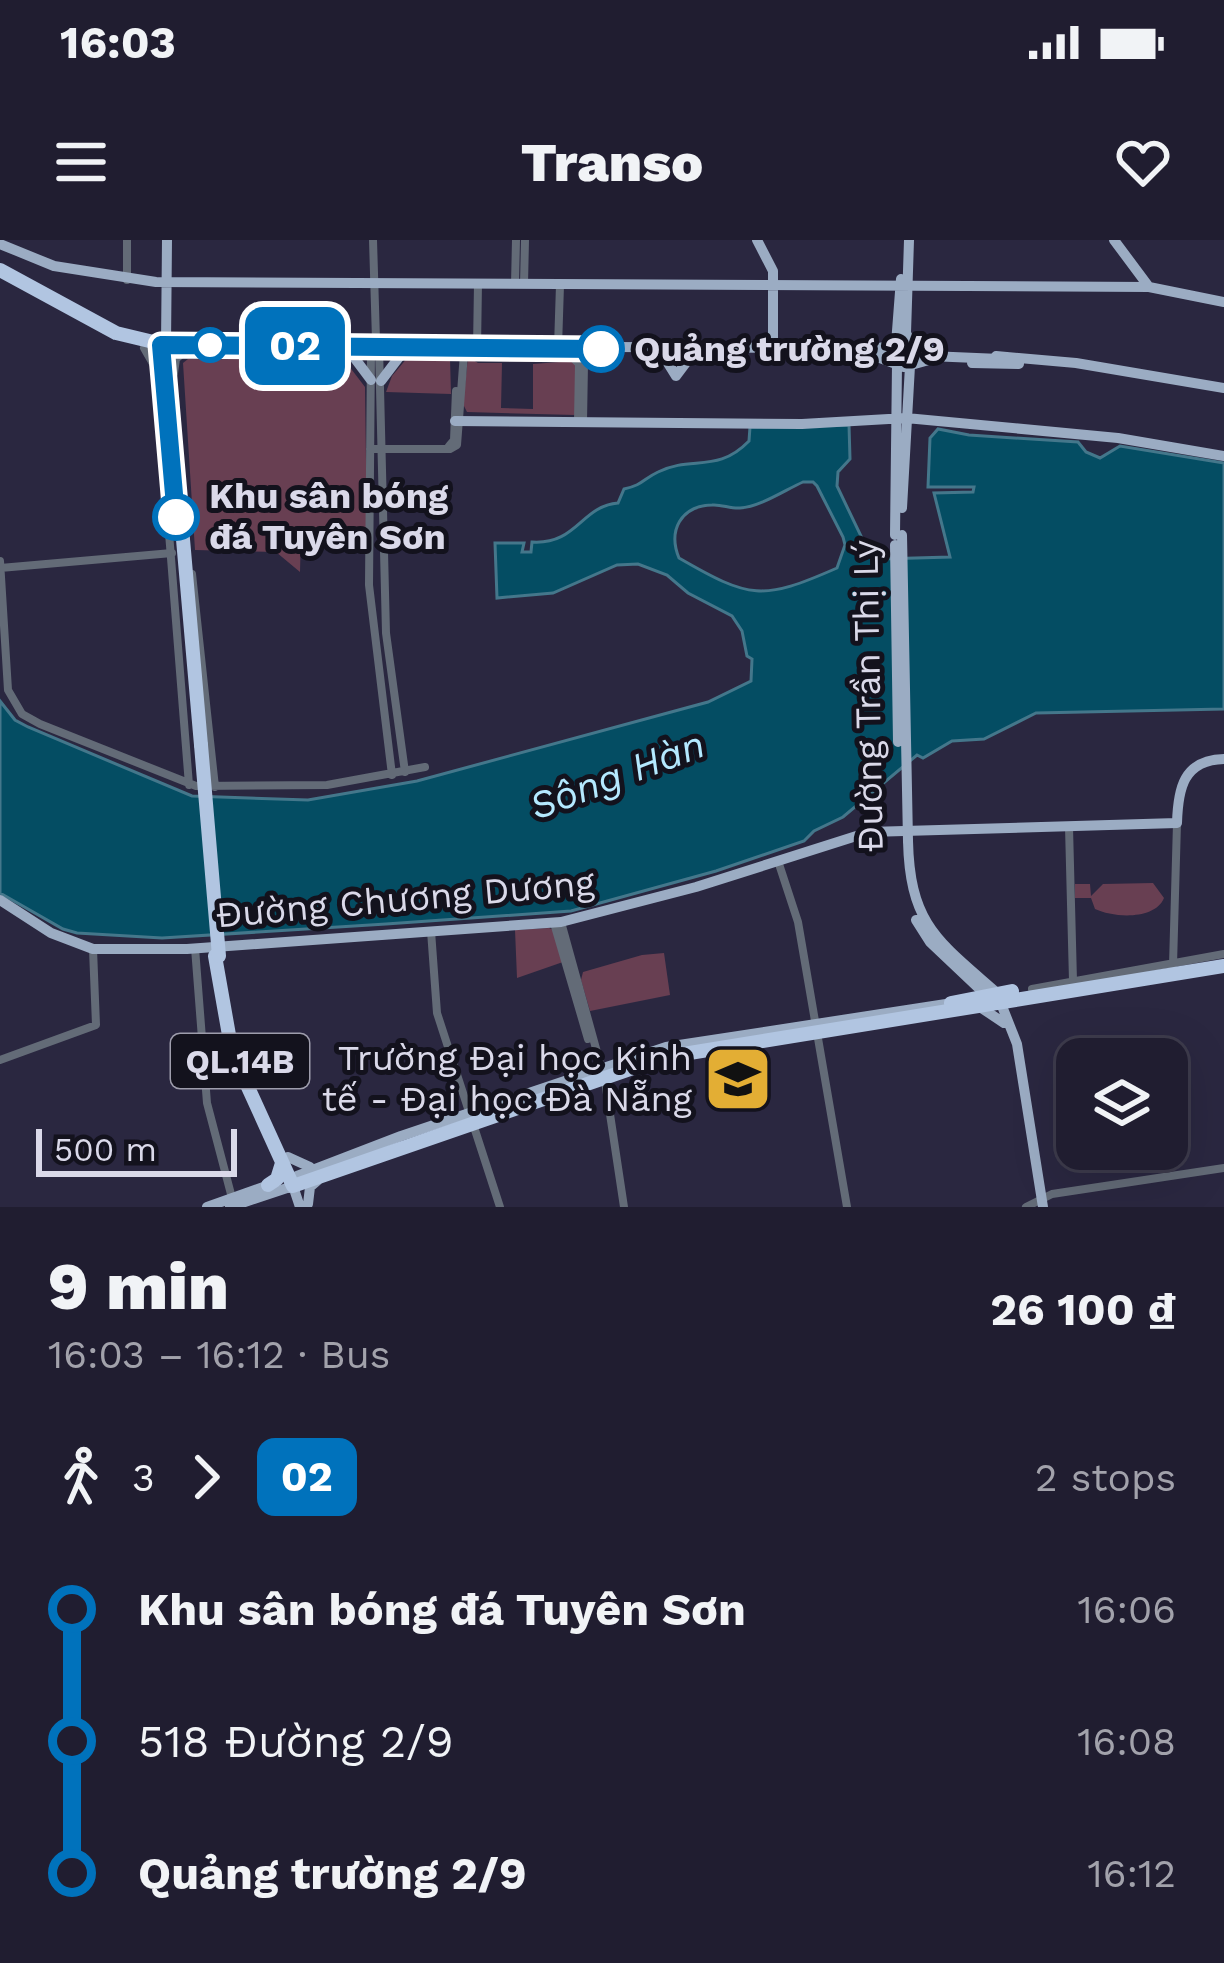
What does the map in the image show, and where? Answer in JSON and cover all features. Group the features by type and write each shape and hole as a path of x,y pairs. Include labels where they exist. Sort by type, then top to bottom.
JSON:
{"highway":[{"path":"0,273 84,319 157,347"},
{"name":"QL.14B","path":"157,347 165,375 217,956 232,1052 295,1181"},
{"path":"165,403 178,426"},
{"path":"600,1076 679,1047 815,1030 1224,962"},
{"path":"1005,997 1073,981 1173,970"},
{"path":"295,1181 364,1151 600,1076 729,1042"},
{"path":"295,1181 472,1118"},
{"path":"271,1189 284,1158"}],"main road":[{"path":"164,240 164,326 157,347 468,351"},
{"path":"757,240 772,264 773,350"},
{"path":"901,357 905,240"},
{"path":"1118,242 1149,287"},
{"path":"0,244 58,267 163,282 1149,287 1224,302"},
{"path":"903,316 913,345 1015,361"},
{"path":"164,326 185,348 376,347 691,356 811,353 1015,361"},
{"path":"901,357 913,345"},
{"path":"901,357 913,345"},
{"path":"562,353 773,350 1076,363 1224,390"},
{"path":"350,352 376,381 403,352"},
{"path":"672,354 676,376 691,356"},
{"name":"Đường Trần Thị Lý","path":"901,357 898,535 904,890 922,934 970,980 1005,997"},
{"path":"458,418 802,421 857,416 1118,438 1224,456"},
{"path":"1177,823 1184,777 1198,764 1224,759"},
{"name":"Đường Chương Dương","path":"0,900 51,933 93,949 195,948 558,922 620,909 856,833 1177,823"},
{"name":"Đường Trần Thị Lý","path":"904,841 918,910 937,938 1005,997"},
{"path":"954,1005 970,993 970,980"},
{"path":"1005,997 1006,1021 1017,1044 1045,1198"},
{"path":"1005,997 1006,1021"},
{"path":"472,1118 569,1093 600,1076"},
{"path":"304,1206 310,1187 328,1169 364,1151"},
{"path":"284,1158 302,1167 328,1169"},
{"path":"207,1207 295,1181 304,1206"},
{"path":"271,1189 304,1206"}],"street":[{"path":"127,240 127,280"},
{"path":"374,240 386,633 405,772"},
{"path":"519,284 521,240"},
{"path":"370,447 449,446 454,442 458,363 468,351 478,283"},
{"path":"560,285 562,353 579,364 581,396"},
{"path":"185,348 165,375 178,426 189,784"},
{"path":"580,421 584,364 592,355"},
{"path":"376,381 370,447 369,585 392,775"},
{"path":"181,552 0,565 6,676 16,708 40,724 189,784 327,785 425,767"},
{"path":"181,552 215,787"},
{"path":"386,740 400,740"},
{"path":"1173,970 1177,823"},
{"path":"1069,826 1073,981"},
{"path":"778,861 799,922 847,1207"},
{"path":"558,922 600,1076 624,1207"},
{"path":"431,931 437,1012 500,1207"},
{"path":"195,948 207,1107 231,1202"},
{"path":"0,1060 96,1025 93,949"},
{"path":"1026,1207 1045,1198 1224,1168"}],"shaded area":[{"path":"342,357 365,387 367,533 301,532 300,572 276,552 195,550 183,363 188,359"},
{"path":"408,357 450,358 451,394 386,392"},
{"path":"468,357 478,363 502,363 501,408 533,409 533,364 572,361 577,366 575,415 467,412 463,404"},
{"path":"1153,883 1164,898 1143,914 1113,914 1095,909 1091,898 1075,898 1075,884 1090,884 1091,896 1103,884"},
{"path":"515,930 554,930 563,962 517,978"},
{"path":"664,953 670,995 590,1011 583,972"}],"water":[{"name":"Sông Hàn","path":"849,425 850,459 838,472 837,486 871,557 880,559 950,557 934,493 973,492 974,487 928,487 930,438 938,429 1078,442 1100,458 1120,446 1224,463 1224,709 1036,713 984,739 952,741 923,758 917,755 843,817 804,841 571,911 162,938 77,933 0,893 0,701 15,720 28,727 192,796 308,800 417,781 708,702 751,681 752,659 732,616 688,593 667,575 638,564 617,565 553,593 497,598 495,543 524,543 522,552 531,552 532,542 559,538 595,511 618,503 624,489 658,472 715,461 737,451 749,441 750,427","holes":["813,482 843,537 837,568 791,586 756,591 723,582 679,558 676,530 692,510 712,505 748,507"]}],"bus line":[{"name":"02","path":"176,517 161,345 601,349"}],"place":[{"name":"Quảng trường 2/9","path":"601,349"},
{"name":"Khu sân bóng đá Tuyên Sơn","path":"176,517"},
{"name":"Trường Đại học Kinh tế - Đại học Đà Nẵng","path":"738,1079"}]}
